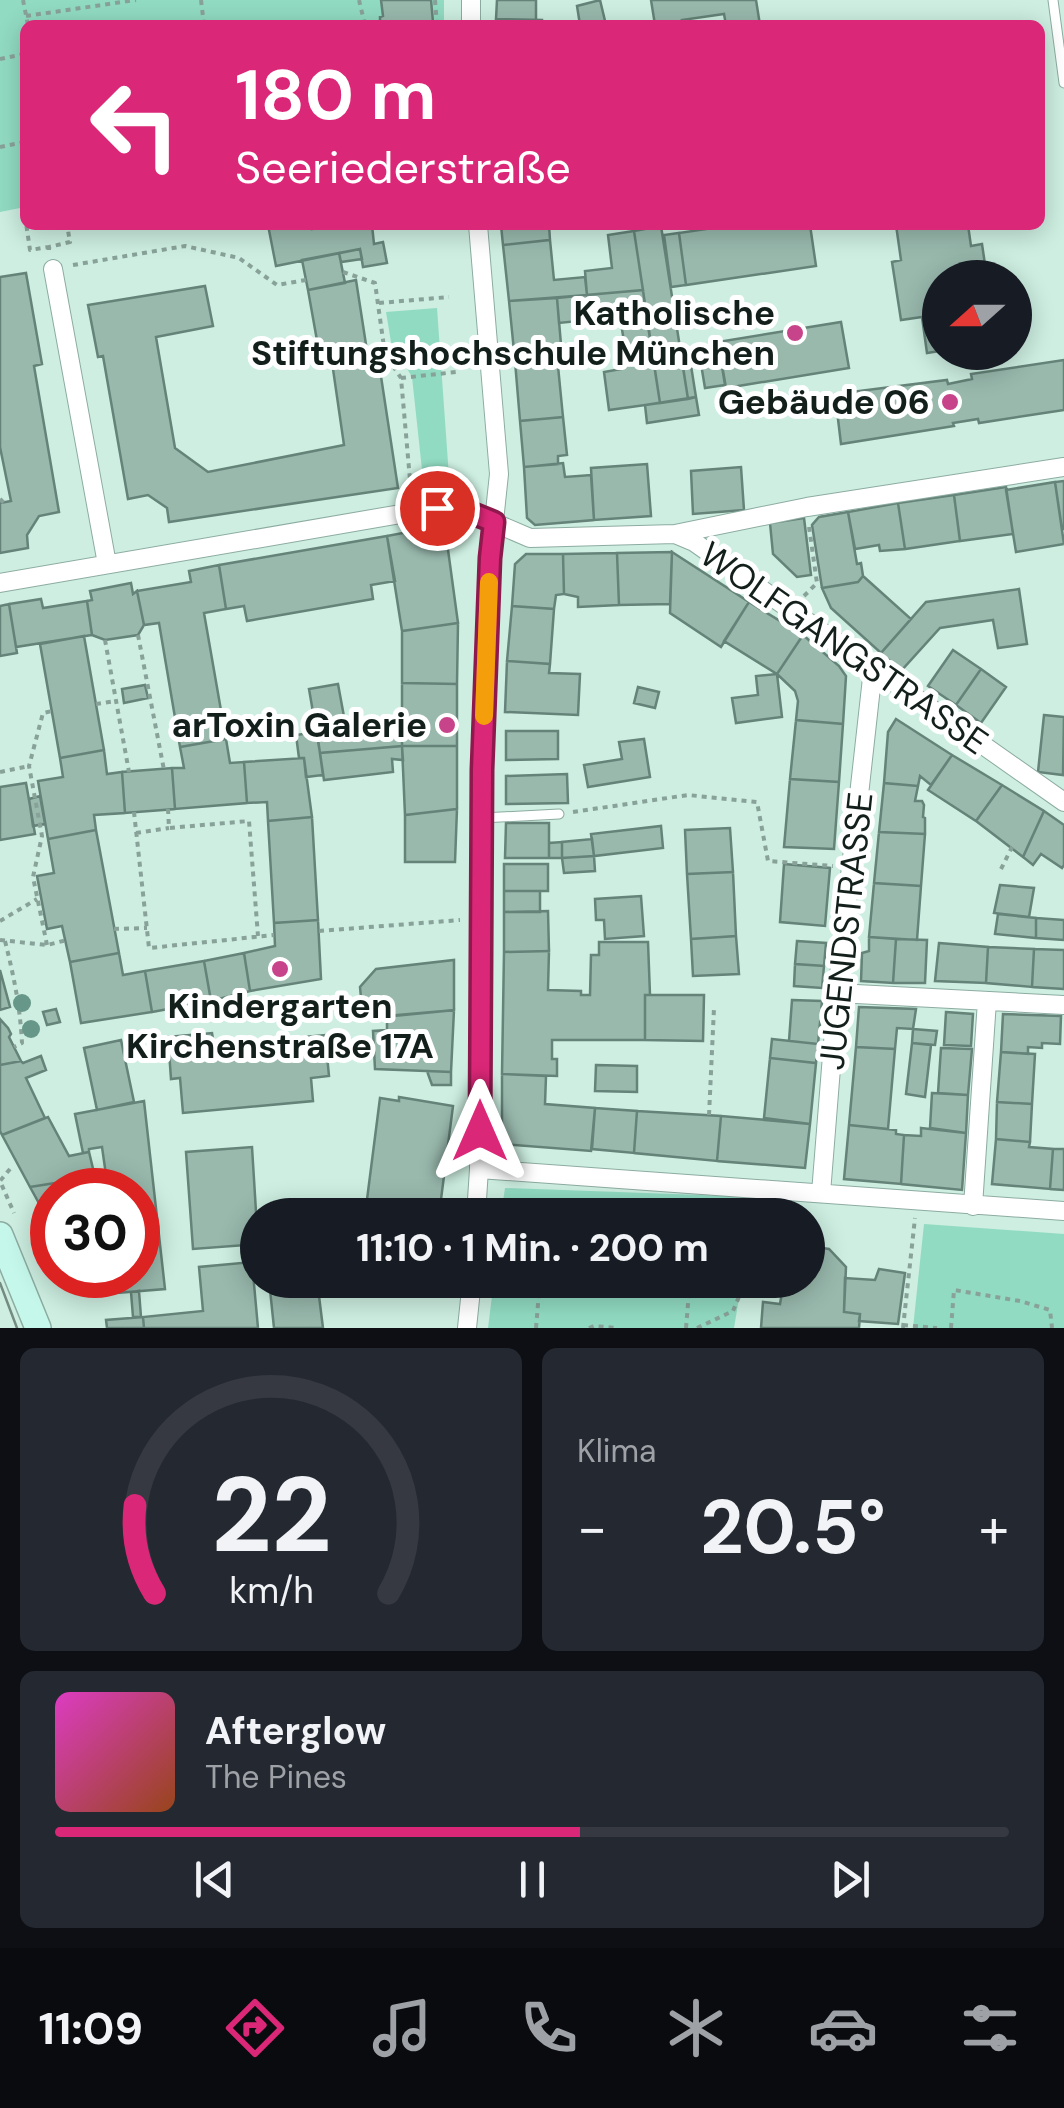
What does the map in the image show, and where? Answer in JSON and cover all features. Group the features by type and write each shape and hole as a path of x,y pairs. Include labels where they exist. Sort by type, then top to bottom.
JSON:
{"main road":[{"path":"0,1235 38,1328"}],"street":[{"path":"477,1198 482,818 490,558 499,474 478,230"},
{"path":"53,269 107,564"},
{"path":"675,534 806,507 1064,467"},
{"name":"WOLFGANGSTRASSE","path":"0,584 452,505 530,538 675,534 694,542 1064,802"},
{"name":"JUGENDSTRASSE","path":"821,1193 837,994 872,669"},
{"path":"837,994 1064,1005"},
{"path":"974,1206 987,1001"},
{"path":"480,1169 1064,1212"},
{"path":"467,1328 470,1298"}],"lane":[{"path":"1053,0 1064,83"},
{"path":"482,818 559,814"}],"path":[{"path":"24,0 27,20"},
{"path":"26,16 136,0"},
{"path":"26,230 30,250 70,242 68,230"},
{"path":"53,269 185,246 239,258 277,286 306,280"},
{"path":"344,272 375,283 386,354 400,378 411,491"},
{"path":"378,304 448,297"},
{"path":"400,378 456,372"},
{"path":"790,611 817,583 806,507"},
{"path":"138,635 164,770"},
{"path":"105,640 130,772"},
{"path":"96,704 116,700"},
{"path":"47,945 33,877 42,836 29,766 42,713 52,710"},
{"path":"0,772 29,766"},
{"path":"559,814 688,795 757,802 768,861 837,866"},
{"path":"168,810 169,828"},
{"path":"134,812 148,948 274,935"},
{"path":"136,832 249,821 258,936"},
{"path":"1000,869 1012,848"},
{"path":"0,921 38,899"},
{"path":"318,931 482,918"},
{"path":"114,929 146,928"},
{"path":"14,1047 22,1043 18,992 3,941 47,945 66,940"},
{"path":"710,1115 714,1008"},
{"path":"916,1202 903,1326 937,1328"},
{"path":"951,1328 954,1290 1050,1310 1052,1328"},
{"path":"536,1328 538,1298"},
{"path":"686,1328 688,1298"},
{"path":"696,1328 733,1310 738,1298"},
{"path":"589,1328 618,1328"}],"green space":[{"path":"0,0 444,0 444,20 20,20 20,208 0,212"},
{"path":"437,308 449,477 423,479 412,377 391,342 386,312"},
{"path":"505,1188 756,1197 756,1198 504,1198"},
{"path":"924,1224 1064,1234 1064,1328 913,1328"},
{"path":"492,1298 739,1298 734,1328 488,1328"}],"building":[{"path":"381,0 431,0 433,20 380,20"},
{"path":"497,0 536,0 536,20 496,19"},
{"path":"600,0 605,20 579,20 577,6"},
{"path":"651,0 756,0 759,20 725,20 724,14 654,20"},
{"path":"269,230 373,230 374,244 383,242 387,263 363,267 360,249 276,266"},
{"path":"502,230 549,230 550,240 503,245"},
{"path":"662,230 688,399 660,403 634,231"},
{"path":"811,230 816,266 686,285 679,233"},
{"path":"897,230 969,230 971,246 982,244 984,260 922,260 922,317 901,320 892,262 901,260"},
{"path":"634,231 643,290 587,295 585,271 612,268 608,235"},
{"path":"679,233 686,285 671,287 664,235"},
{"path":"550,240 554,280 585,277 587,295 509,301 503,245"},
{"path":"360,249 362,259 341,262 339,253"},
{"path":"339,253 345,283 308,290 302,260"},
{"path":"26,273 42,364 34,366 59,512 39,516 27,535 28,548 0,553 0,503 11,501 0,447 0,277"},
{"path":"356,280 367,351 377,350 398,488 169,522 167,508 148,495 128,499 103,356 98,357 88,305 205,286 213,326 156,337 175,448 208,472 344,445 332,362 321,363 308,290"},
{"path":"643,290 646,313 589,320 587,295"},
{"path":"587,295 589,320 559,323 557,298"},
{"path":"557,298 562,356 515,361 509,301"},
{"path":"646,313 660,403 609,410 604,372 621,369 619,354 626,354 620,317"},
{"path":"841,322 849,368 726,388 718,342"},
{"path":"719,348 725,385 705,388 699,352"},
{"path":"689,353 696,397 688,399 681,355"},
{"path":"557,356 563,417 520,421 515,361"},
{"name":"Gebäude 06","path":"1064,360 1064,410 979,423 978,419 841,444 835,394 947,380 948,384 972,379 971,374 1032,370 1032,365"},
{"path":"696,397 699,415 647,423 645,405"},
{"path":"563,417 567,455 558,456 558,464 524,467 520,421"},
{"path":"563,463 565,477 591,475 594,520 535,525 527,518 524,467"},
{"path":"647,464 651,516 594,520 591,468"},
{"path":"741,467 744,510 693,514 691,471"},
{"path":"1064,481 1064,529 1062,529 1055,482"},
{"path":"1055,482 1064,544 1016,552 1006,490"},
{"path":"1006,487 1013,534 960,541 954,495"},
{"path":"954,495 960,541 905,549 898,503"},
{"path":"898,503 905,549 880,551 879,545 855,549 848,512"},
{"path":"848,512 857,564 861,563 863,576 858,582 822,588 812,525 819,517"},
{"path":"804,518 811,575 797,577 773,554 770,523"},
{"path":"434,527 446,535 458,623 402,631 387,536"},
{"path":"387,536 395,581 371,585 373,599 247,621 244,606 226,609 219,565"},
{"path":"672,552 670,604 619,605 617,553"},
{"path":"672,552 749,602 721,647 670,613"},
{"path":"617,553 619,605 578,607 578,597 564,594 563,554"},
{"path":"526,554 563,554 564,594 556,595 554,609 512,606 515,564"},
{"path":"219,565 226,609 204,613 226,739 180,747 159,623 144,625 137,591 191,582 189,571"},
{"path":"863,576 911,619 881,653 831,608 822,588 858,582"},
{"path":"131,583 133,594 137,591 144,625 138,635 105,640 92,635 87,601 92,600 90,591"},
{"path":"1019,589 1027,644 998,648 993,620 940,628 901,671 881,653 926,602"},
{"path":"41,599 43,608 87,601 92,635 16,647 9,604"},
{"path":"749,602 803,635 777,674 724,641"},
{"path":"9,604 17,653 0,656 0,606"},
{"path":"512,606 554,609 550,664 507,661"},
{"path":"458,623 457,684 402,683 402,631"},
{"path":"803,635 846,676 843,724 796,720 795,691 777,674"},
{"path":"84,636 104,750 60,758 40,644"},
{"path":"953,650 981,669 956,705 928,686"},
{"path":"507,661 550,664 549,673 580,674 578,715 505,712"},
{"path":"981,669 1006,687 981,723 956,705"},
{"path":"777,674 782,717 736,723 732,698 758,695 756,676"},
{"path":"402,683 457,684 457,746 402,746"},
{"path":"338,684 345,722 380,718 381,732 402,732 402,746 320,753 309,689"},
{"path":"145,685 148,698 124,703 122,689"},
{"path":"638,687 659,692 655,708 634,703"},
{"path":"1044,715 1064,717 1063,775 1038,772"},
{"path":"896,719 952,755 931,785 920,776 918,786 884,783 888,732"},
{"path":"796,720 843,724 839,782 790,779"},
{"path":"506,731 558,731 558,759 506,760"},
{"path":"317,732 323,775 306,777 296,735"},
{"path":"226,739 230,763 244,762 247,803 175,809 172,768 184,768 180,747"},
{"path":"644,739 650,777 588,787 584,765 622,759 619,742"},
{"path":"402,746 403,760 392,759 393,772 324,780 320,753"},
{"path":"402,746 457,746 457,809 405,815"},
{"path":"104,750 107,774 122,772 125,813 94,815 96,830 48,839 38,781 63,777 60,758"},
{"path":"952,755 1002,785 976,821 928,790"},
{"path":"304,758 312,817 268,821 267,802 247,803 244,762"},
{"path":"172,768 175,809 125,813 122,772"},
{"path":"567,774 568,803 506,804 506,776"},
{"path":"790,779 839,782 834,849 784,847"},
{"path":"26,783 35,834 0,840 0,787"},
{"path":"884,783 918,786 915,801 924,805 925,834 879,832"},
{"path":"1002,785 1044,811 1023,857 976,821"},
{"path":"40,796 45,824 33,826 29,799"},
{"path":"457,809 455,862 405,862 405,815"},
{"path":"1044,811 1064,825 1062,868 1041,854 1033,865 1023,857"},
{"path":"312,817 318,920 274,923 268,821"},
{"path":"506,823 549,823 549,858 505,858"},
{"path":"661,826 663,848 594,856 591,834"},
{"path":"730,828 733,872 687,874 685,830"},
{"path":"96,830 119,953 70,962 62,926 47,929 37,876 54,873 48,839"},
{"path":"879,832 925,834 921,886 874,883"},
{"path":"592,839 594,856 562,858 562,842"},
{"path":"562,842 562,858 549,858 549,843"},
{"path":"594,856 595,871 564,873 562,858"},
{"path":"504,864 548,864 548,891 504,891"},
{"path":"784,864 830,868 825,926 780,922"},
{"path":"733,872 736,936 691,939 687,874"},
{"path":"874,883 921,886 917,940 869,937"},
{"path":"1000,885 1034,888 1029,917 994,913"},
{"path":"504,891 540,891 540,912 504,912"},
{"path":"641,896 644,936 605,939 604,920 596,920 595,899"},
{"path":"548,911 549,951 504,952 504,912"},
{"path":"998,914 1036,918 1036,938 995,934"},
{"path":"1036,918 1064,920 1064,940 1036,938"},
{"path":"318,920 321,979 250,991 244,953 275,946 274,923"},
{"path":"736,936 739,974 693,976 691,939"},
{"path":"869,937 896,939 893,983 861,981 862,953 869,951"},
{"path":"896,939 927,940 925,983 893,983"},
{"path":"797,941 826,943 824,966 795,964"},
{"path":"599,942 648,942 650,995 645,995 645,1040 552,1040 557,1076 502,1074 504,952 549,951 548,990 590,995 591,955 599,955"},
{"path":"939,943 988,947 986,983 935,981"},
{"path":"988,947 1034,949 1032,987 986,983"},
{"path":"1034,949 1064,950 1064,989 1032,987"},
{"path":"119,953 123,975 145,971 152,1012 81,1023 70,962"},
{"path":"244,953 250,991 211,1001 204,961"},
{"path":"454,960 454,1010 363,1019 360,987 376,969"},
{"path":"204,961 211,1001 152,1012 145,971"},
{"path":"795,964 824,966 822,988 794,986"},
{"path":"0,970 10,1007 0,1010"},
{"path":"645,995 704,995 703,1041 645,1040"},
{"path":"792,1000 822,1001 818,1044 789,1041"},
{"path":"859,1007 916,1009 913,1029 897,1028 895,1049 856,1047"},
{"path":"56,1009 60,1022 47,1025 43,1012"},
{"path":"454,1010 451,1072 375,1069 373,1031 387,1030 387,1016"},
{"path":"946,1012 973,1014 971,1046 944,1045"},
{"path":"1003,1014 1061,1016 1060,1044 1028,1047 1028,1054 1001,1052"},
{"path":"0,1019 11,1034 21,1061 0,1065"},
{"path":"913,1029 937,1031 935,1045 912,1043"},
{"path":"212,1033 214,1045 325,1035 329,1076 311,1078 313,1101 183,1113 180,1078 171,1079 168,1037"},
{"path":"772,1039 818,1044 816,1063 770,1058"},
{"path":"121,1040 134,1102 97,1110 84,1048"},
{"path":"912,1043 931,1045 925,1097 906,1094"},
{"path":"856,1047 895,1049 888,1129 849,1125"},
{"path":"941,1048 972,1049 968,1095 938,1093"},
{"path":"1001,1052 1035,1054 1032,1104 997,1102"},
{"path":"41,1056 46,1070 26,1078 45,1118 2,1135 0,1065"},
{"path":"770,1058 816,1063 810,1124 764,1118"},
{"path":"596,1065 637,1066 637,1092 595,1091"},
{"path":"427,1071 451,1072 451,1085 432,1085"},
{"path":"502,1074 546,1076 545,1104 595,1108 591,1151 502,1144"},
{"path":"932,1093 968,1095 966,1133 930,1128"},
{"path":"399,1097 453,1106 441,1198 367,1198 380,1098 399,1101"},
{"path":"144,1101 151,1168 105,1168 102,1147 83,1153 75,1114"},
{"path":"997,1102 1032,1104 1030,1142 996,1139"},
{"path":"595,1108 637,1111 634,1153 592,1149"},
{"path":"637,1111 721,1116 717,1161 634,1153"},
{"path":"721,1116 810,1124 805,1168 717,1161"},
{"path":"48,1117 69,1156 89,1152 93,1168 30,1168 30,1187 2,1135"},
{"path":"849,1125 896,1130 896,1134 904,1135 901,1184 844,1179"},
{"path":"921,1128 966,1133 962,1190 901,1184 904,1135 921,1136"},
{"path":"996,1139 1053,1149 1050,1189 992,1184"},
{"path":"252,1147 255,1198 240,1198 240,1245 193,1249 186,1152"},
{"path":"1053,1149 1064,1149 1064,1190 1050,1189"},
{"path":"160,1244 165,1289 160,1289"},
{"path":"825,1248 829,1249 846,1267 844,1312 860,1314 859,1328 761,1328 763,1302 780,1304 781,1298 825,1298"},
{"path":"240,1263 240,1298 255,1298 258,1328 144,1328 143,1317 203,1311 199,1267"},
{"path":"879,1269 905,1273 898,1324 859,1321 860,1314 844,1312 845,1278 875,1280"},
{"path":"131,1298 140,1298 141,1317 133,1317"},
{"path":"271,1298 319,1298 323,1328 274,1328"},
{"path":"143,1317 144,1328 107,1328 106,1320"}],"tram line":[{"path":"0,1283 17,1328"}],"slow traffic":[{"path":"484,716 489,582"}],"place":[{"name":"Katholische Stiftungshochschule München","path":"795,333"},
{"name":"Gebäude 06","path":"950,402"},
{"name":"arToxin Galerie","path":"447,725"},
{"name":"Kindergarten Kirchenstraße 17A","path":"280,969"}],"route":[{"path":"437,508 452,505 494,522 482,770 480,1131"}]}
